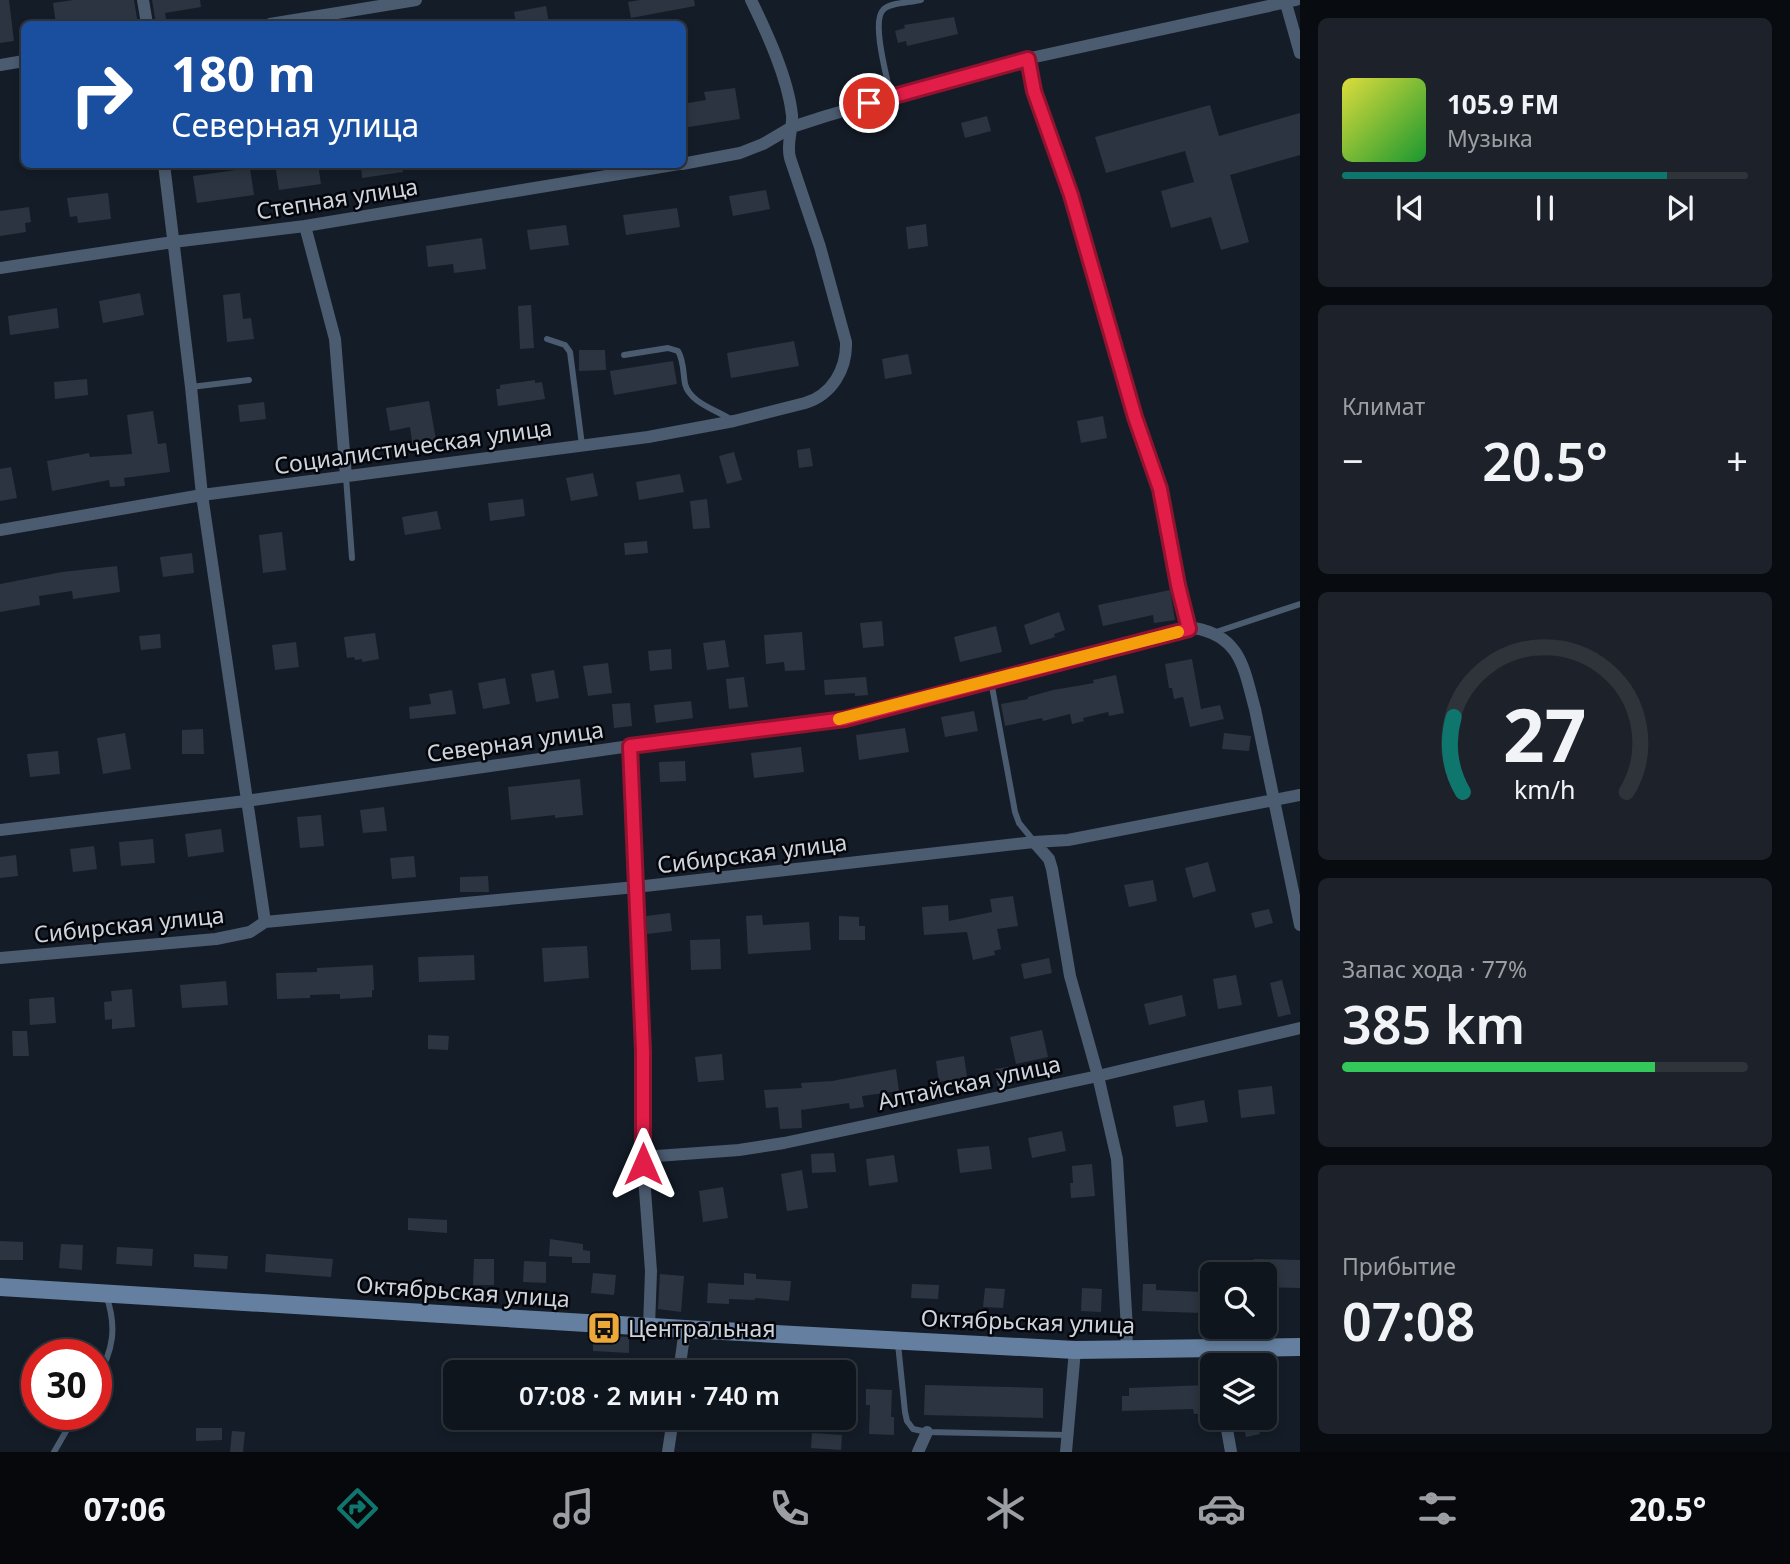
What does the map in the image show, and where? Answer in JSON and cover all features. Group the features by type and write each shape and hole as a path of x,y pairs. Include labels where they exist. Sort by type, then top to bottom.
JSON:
{"street":[{"path":"143,0 146,21"},
{"path":"288,21 416,0"},
{"path":"751,0 784,82 792,127"},
{"path":"1289,1 1300,53"},
{"name":"Степная улица","path":"686,163 726,157 752,149 792,127 1028,59 1289,1"},
{"path":"0,65 21,62"},
{"name":"Социалистическая улица","path":"0,530 202,495 659,435 734,421 813,401 828,390 840,372 846,342 820,247 790,158 788,144 792,127"},
{"path":"164,168 202,495 265,922"},
{"name":"Степная улица","path":"0,268 173,242 305,226 657,168"},
{"path":"305,226 335,340 346,477"},
{"path":"1192,629 1213,632 1235,649 1246,673 1300,925"},
{"name":"Северная улица","path":"0,830 246,801 630,746 845,719 1192,629"},
{"path":"630,746 643,1051 643,1157 651,1271 649,1327"},
{"name":"Сибирская улица","path":"0,958 216,939 250,932 265,922 636,887 1034,842 1054,842 1300,795"},
{"path":"1034,842 1042,849 1052,869 1070,976 1098,1076 1117,1159 1126,1351"},
{"name":"Алтайская улица","path":"643,1157 739,1150 783,1143 1098,1076 1300,1028"},
{"name":"Октябрьская улица","path":"0,1287 649,1327 1200,1355"},
{"path":"681,1360 685,1329"},
{"name":"Октябрьская улица","path":"1243,1353 1300,1347"},
{"path":"1066,1452 1075,1350"},
{"path":"668,1452 671,1430"},
{"path":"1227,1430 1231,1452"},
{"path":"918,1452 927,1432"}],"lane":[{"path":"891,97 879,33 880,14 887,7 920,0"},
{"path":"1028,59 1034,91 1071,195 1135,417 1160,489 1178,585 1192,629"},
{"path":"547,339 565,345 570,352 582,445"},
{"path":"624,355 668,348 678,351 686,387 692,397 734,421"},
{"path":"191,387 249,380"},
{"path":"346,477 352,558"},
{"path":"1213,632 1300,604"},
{"path":"991,681 1015,812 1025,832 1034,842"},
{"path":"106,1293 113,1314 112,1344"},
{"path":"898,1341 907,1421 913,1429 927,1432 1068,1435"},
{"path":"54,1452 67,1430"}],"building":[{"path":"0,0 9,0 14,41 0,43"},
{"path":"73,0 134,0 138,21 56,21 53,3"},
{"path":"152,0 200,0 201,7 165,13 166,21 156,21"},
{"path":"694,0 695,6 631,18 628,2"},
{"path":"546,6 548,21 516,21 514,12"},
{"path":"954,17 958,34 907,46 906,41 898,43 895,31 905,28 904,25"},
{"path":"735,88 740,119 686,127 686,103 706,100 704,92"},
{"path":"1210,105 1219,136 1300,113 1300,155 1230,175 1249,242 1221,250 1211,217 1171,228 1161,191 1194,182 1185,151 1106,173 1095,137"},
{"path":"987,116 991,131 965,138 961,123"},
{"path":"250,168 254,195 197,203 193,176"},
{"path":"276,168 319,168 321,184 279,190"},
{"path":"361,168 402,168 403,172 362,178"},
{"path":"766,190 770,209 733,216 729,196"},
{"path":"108,193 111,219 78,223 77,216 70,217 67,198"},
{"path":"29,207 31,222 25,223 26,232 0,236 0,211"},
{"path":"677,208 680,227 626,235 623,215"},
{"path":"926,224 928,246 908,249 906,227"},
{"path":"566,225 569,245 530,250 527,230"},
{"path":"482,238 486,269 454,273 453,264 428,267 426,246"},
{"path":"140,293 144,315 103,323 99,301"},
{"path":"240,293 243,319 251,318 254,339 227,342 223,295"},
{"path":"531,305 534,348 520,349 518,306"},
{"path":"57,308 59,328 10,335 8,316"},
{"path":"794,341 799,366 731,378 727,353"},
{"path":"579,350 605,350 606,370 579,371"},
{"path":"908,354 912,374 885,379 882,359"},
{"path":"673,361 677,384 614,395 610,371"},
{"path":"87,379 88,395 55,399 54,382"},
{"path":"535,380 535,383 542,382 545,399 498,406 496,389 500,389 500,385"},
{"path":"429,401 437,445 413,448 410,427 390,431 386,408"},
{"path":"264,402 266,419 240,422 238,405"},
{"path":"153,411 158,444 166,443 170,472 124,478 125,486 110,487 109,480 52,491 47,461 89,453 90,457 132,454 127,415"},
{"path":"1103,416 1107,438 1081,443 1077,421"},
{"path":"810,448 813,466 799,468 797,450"},
{"path":"734,452 742,480 727,484 719,456"},
{"path":"11,467 17,498 0,501 0,469"},
{"path":"593,473 598,496 571,501 566,478"},
{"path":"680,474 684,492 639,500 636,482"},
{"path":"523,499 525,516 490,521 488,503"},
{"path":"707,499 710,528 693,529 690,501"},
{"path":"437,511 441,529 405,535 402,517"},
{"path":"282,532 286,570 263,573 259,535"},
{"path":"647,541 648,553 625,555 624,543"},
{"path":"192,553 194,573 163,577 160,557"},
{"path":"117,566 120,592 73,599 72,591 39,596 40,605 0,612 0,584 62,572"},
{"path":"1170,590 1175,620 1154,623 1153,615 1103,626 1098,605"},
{"path":"1059,612 1065,630 1054,634 1055,637 1030,645 1024,625"},
{"path":"882,621 884,646 863,648 860,623"},
{"path":"996,626 1002,652 960,662 954,637"},
{"path":"802,632 805,670 785,671 784,662 766,664 764,635"},
{"path":"375,633 379,659 362,662 362,659 347,658 344,637"},
{"path":"160,634 161,648 141,650 139,636"},
{"path":"725,640 729,667 707,670 703,643"},
{"path":"296,642 299,667 275,670 272,645"},
{"path":"671,649 672,669 650,671 648,651"},
{"path":"1192,659 1201,709 1220,705 1224,719 1190,727 1183,697 1174,699 1172,688 1169,688 1165,664"},
{"path":"608,663 612,693 588,696 583,666"},
{"path":"554,670 559,698 536,702 531,674"},
{"path":"1116,675 1124,713 1109,716 1108,712 1083,718 1084,721 1072,724 1070,714 1005,726 1001,704 1028,699 1053,690 1094,683 1093,680"},
{"path":"744,677 748,707 729,709 726,679"},
{"path":"866,677 868,695 825,695 824,680"},
{"path":"505,678 510,704 483,709 478,683"},
{"path":"452,690 456,714 410,719 409,707 431,704 429,694"},
{"path":"691,701 693,718 656,723 654,705"},
{"path":"630,703 632,726 614,728 612,704"},
{"path":"974,711 978,731 945,737 941,717"},
{"path":"905,728 909,752 859,760 856,735"},
{"path":"203,729 204,754 182,754 182,730"},
{"path":"125,733 131,769 103,774 97,738"},
{"path":"1224,733 1251,736 1249,751 1222,749"},
{"path":"801,747 804,772 754,778 751,753"},
{"path":"58,751 60,774 30,777 27,754"},
{"path":"685,761 686,781 660,782 659,762"},
{"path":"580,779 583,815 511,820 508,787"},
{"path":"384,807 387,831 363,833 360,810"},
{"path":"321,815 324,846 300,848 297,817"},
{"path":"221,829 224,852 188,857 185,834"},
{"path":"153,839 155,863 121,866 119,842"},
{"path":"94,846 97,869 73,872 70,849"},
{"path":"16,855 18,876 0,878 0,857"},
{"path":"414,856 416,877 392,879 390,858"},
{"path":"1208,862 1216,891 1193,898 1185,868"},
{"path":"488,876 489,892 460,892 460,877"},
{"path":"1153,880 1157,901 1129,907 1124,885"},
{"path":"1013,896 1018,926 997,929 1001,949 994,951 995,955 973,960 967,932 924,935 922,907 948,905 949,921 992,912 990,899"},
{"path":"1269,909 1273,923 1255,928 1251,913"},
{"path":"670,913 672,931 647,934 646,916"},
{"path":"762,915 763,925 809,922 811,950 748,954 746,916"},
{"path":"839,916 859,917 859,926 865,926 865,940 839,940"},
{"path":"720,939 721,969 691,970 690,940"},
{"path":"587,946 589,978 544,982 542,948"},
{"path":"474,955 475,980 419,982 418,957"},
{"path":"1049,958 1052,973 1024,979 1021,964"},
{"path":"373,965 372,997 340,999 340,994 277,999 276,973 317,972 317,968"},
{"path":"1236,975 1242,1005 1218,1009 1213,979"},
{"path":"1282,980 1291,1014 1278,1017 1270,983"},
{"path":"226,981 228,1005 182,1008 180,985"},
{"path":"132,989 135,1027 112,1029 112,1019 105,1020 104,1002 112,1001 111,991"},
{"path":"1182,995 1186,1016 1149,1025 1144,1004"},
{"path":"54,997 56,1023 30,1025 29,999"},
{"path":"1042,1030 1048,1057 1016,1064 1010,1037"},
{"path":"12,1031 27,1031 29,1056 13,1056"},
{"path":"428,1035 449,1036 448,1050 428,1049"},
{"path":"722,1054 724,1080 698,1082 695,1057"},
{"path":"964,1056 967,1077 939,1082 936,1061"},
{"path":"1008,1067 1012,1085 998,1088 995,1069"},
{"path":"896,1069 899,1091 862,1096 864,1107 850,1109 849,1103 801,1110 802,1128 780,1129 778,1107 766,1108 764,1090 802,1088 801,1083 832,1081"},
{"path":"1272,1086 1275,1114 1241,1118 1238,1090"},
{"path":"1204,1100 1208,1122 1176,1127 1173,1106"},
{"path":"1062,1131 1066,1151 1032,1158 1028,1138"},
{"path":"989,1146 992,1169 960,1173 957,1149"},
{"path":"834,1153 836,1172 812,1173 811,1154"},
{"path":"894,1155 898,1182 869,1186 866,1159"},
{"path":"1092,1164 1095,1196 1071,1198 1072,1166"},
{"path":"802,1170 808,1208 787,1211 781,1174"},
{"path":"723,1187 728,1218 703,1222 699,1191"},
{"path":"408,1218 447,1220 447,1233 408,1230"},
{"path":"550,1239 583,1244 583,1250 590,1251 590,1263 572,1263 572,1257 549,1256"},
{"path":"0,1241 23,1242 23,1260 0,1260"},
{"path":"61,1244 83,1245 82,1270 59,1268"},
{"path":"117,1247 153,1249 152,1266 116,1264"},
{"path":"194,1254 228,1256 227,1269 194,1267"},
{"path":"266,1254 333,1259 331,1277 265,1272"},
{"path":"474,1259 494,1259 494,1285 473,1285"},
{"path":"1254,1259 1300,1260 1300,1288 1277,1287 1277,1262 1254,1262"},
{"path":"524,1261 546,1262 546,1283 523,1282"},
{"path":"593,1273 616,1275 614,1295 591,1293"},
{"path":"744,1273 756,1274 756,1279 791,1281 789,1301 755,1298 729,1299 729,1304 707,1303 708,1283 744,1285"},
{"path":"660,1274 684,1276 681,1312 658,1309"},
{"path":"912,1284 939,1285 938,1299 911,1298"},
{"path":"1143,1284 1156,1284 1156,1290 1200,1292 1200,1313 1142,1311"},
{"path":"985,1288 1005,1289 1003,1308 983,1307"},
{"path":"1082,1288 1102,1289 1101,1312 1081,1311"},
{"path":"593,1335 629,1337 629,1353 593,1351"},
{"path":"925,1385 1043,1388 1043,1418 924,1415"},
{"path":"1200,1385 1200,1414 1194,1414 1193,1409 1122,1411 1122,1396 1129,1396 1129,1388"},
{"path":"866,1389 892,1390 891,1417 894,1417 894,1435 869,1434 870,1405 866,1405"},
{"path":"196,1428 222,1428 222,1440 196,1441"},
{"path":"1245,1430 1259,1430 1260,1434 1246,1437"},
{"path":"232,1431 245,1432 243,1452 230,1452"},
{"path":"812,1433 842,1435 841,1450 811,1448"}],"slow traffic":[{"path":"839,719 1178,632"}],"place":[{"name":"Центральная","path":"604,1328"}],"route":[{"path":"643,1164 643,1051 630,746 845,719 1189,629 1160,489 1135,417 1071,195 1034,91 1028,59 869,103"}]}
